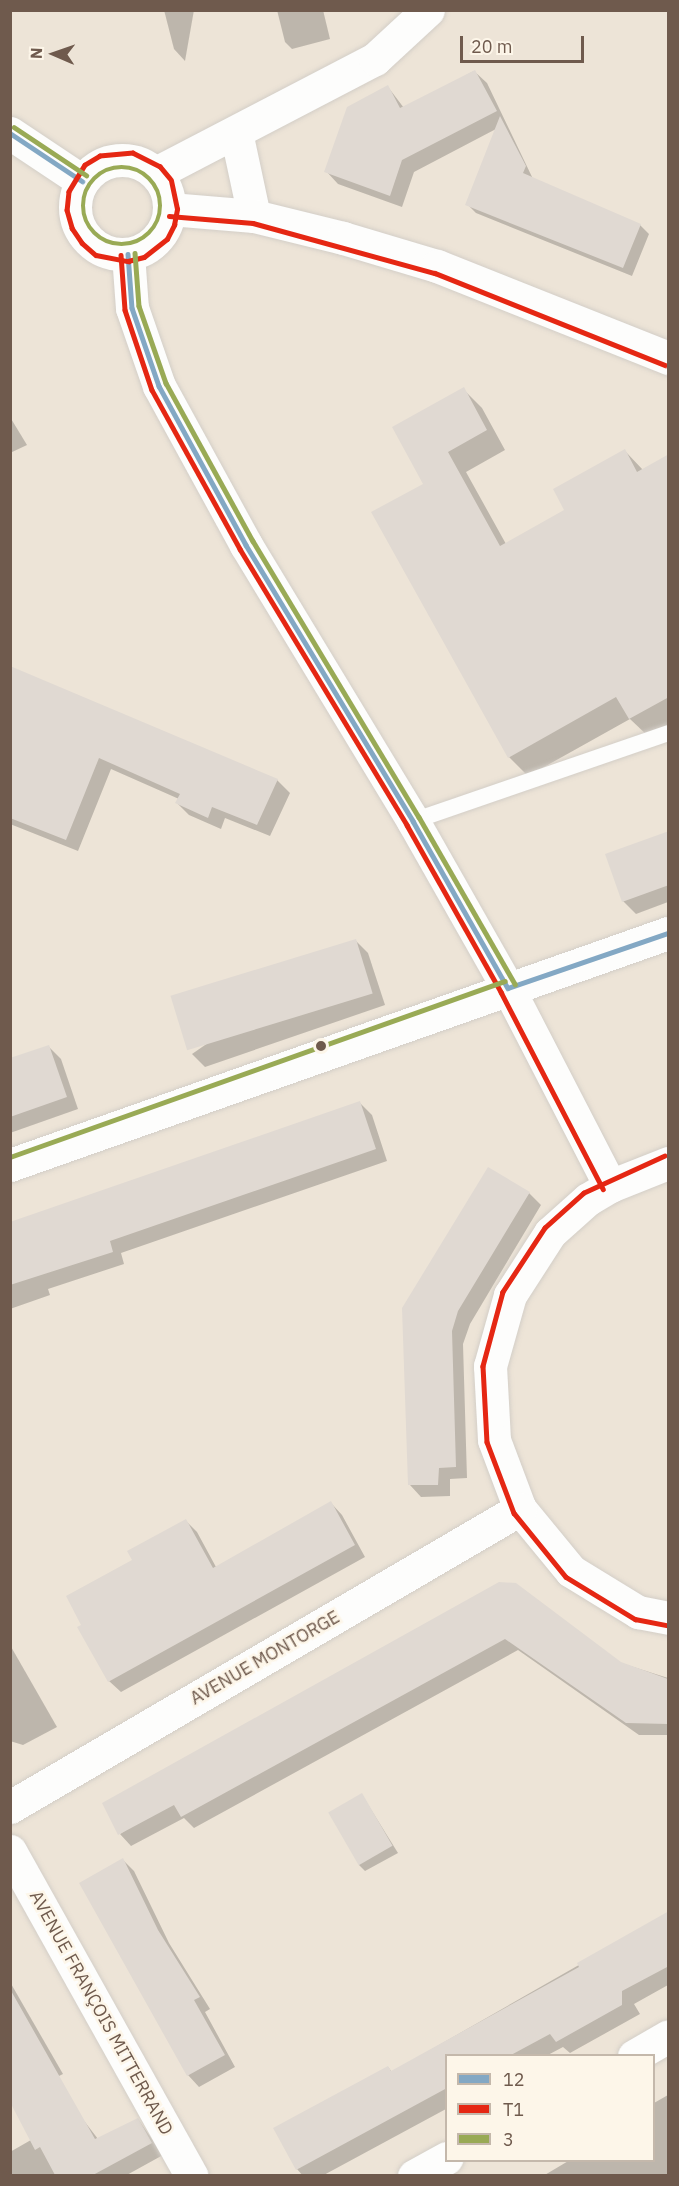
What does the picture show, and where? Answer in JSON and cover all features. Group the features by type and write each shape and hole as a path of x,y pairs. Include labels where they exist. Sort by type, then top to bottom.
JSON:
{"street":[{"path":"156,173 375,59 428,10"},
{"path":"236,132 254,216"},
{"path":"10,133 82,181"},
{"path":"117,159 131,160 156,173 164,183 170,209 161,234 152,243 128,254 99,248 87,238 75,210 82,181 91,170 117,159"},
{"path":"170,209 254,216 437,266 669,358"},
{"path":"128,254 132,308 159,386 246,545 413,820 508,988 610,1186"},
{"path":"10,1165 669,933"},
{"path":"669,1163 610,1186 588,1199 550,1233 510,1295 491,1377 494,1440 520,1509 571,1571 638,1612 669,1618"},
{"name":"AVENUE MONTORGE","path":"10,1807 520,1509"},
{"name":"AVENUE FRANÇOIS MITTERRAND","path":"10,1851 192,2175"},
{"path":"636,2054 669,2036"},
{"path":"414,2175 445,2159"}],"lane":[{"path":"413,820 669,733"}],"shaded area":[{"path":"11,11 668,11 668,2175 11,2176"}],"building":[{"path":"475,70 497,111 402,160 390,196 324,172 347,107 388,85 400,108"},
{"path":"500,116 526,166 523,173 641,224 623,268 465,205"},
{"path":"464,387 487,430 448,452 500,546 564,510 553,489 625,449 637,472 669,454 669,697 629,719 616,697 508,758 371,512 423,484 392,427"},
{"path":"10,666 278,779 257,825 212,807 208,818 175,803 180,794 99,758 66,840 10,818"},
{"path":"669,831 669,885 622,902 605,854"},
{"path":"356,939 373,994 187,1050 170,996"},
{"path":"49,1045 67,1097 10,1117 10,1058"},
{"path":"360,1101 376,1149 110,1241 113,1252 10,1285 10,1222"},
{"path":"488,1167 530,1192 458,1311 452,1331 456,1467 439,1468 438,1485 408,1485 402,1308"},
{"path":"331,1501 355,1545 108,1682 77,1627 81,1625 66,1596 132,1560 127,1551 186,1519 213,1568"},
{"path":"499,1582 516,1583 621,1662 668,1679 668,1724 626,1723 505,1639 181,1817 174,1805 118,1835 102,1803"},
{"path":"362,1793 392,1846 359,1865 328,1812"},
{"path":"123,1858 158,1930 200,1997 194,2000 225,2055 187,2076 79,1883"},
{"path":"669,1911 669,1966 622,1991 622,2005 556,2042 550,2034 513,2054 445,2054 445,2089 296,2170 273,2128 388,2066 391,2071 579,1967 577,1963"},
{"path":"10,1989 95,2139 138,2118 152,2143 93,2175 55,2175 40,2147 35,2150 10,2102"}],"transit line":[{"name":"3","path":"14,127 86,175"},
{"name":"12","path":"10,133 82,181"},
{"name":"T1","path":"170,179 160,167 133,153 100,156 85,165 69,192 67,210 72,228 82,243 96,255 128,261 144,257 167,239 174,225 177,209 171,181"},
{"name":"3","path":"122,167 137,170 149,179 158,191 161,206 158,221 149,233 137,242 122,245 107,242 95,233 86,221 83,206 86,191 95,179 107,170 122,167"},
{"name":"T1","path":"169,216 253,223 435,273 665,365"},
{"name":"3","path":"135,253 139,306 166,383 253,541 419,817 515,984"},
{"name":"12","path":"128,254 132,308 159,386 246,545 413,821 508,988"},
{"name":"T1","path":"121,255 125,310 152,390 240,549 407,825 501,992 603,1189"},
{"name":"12","path":"508,988 668,933"},
{"name":"3","path":"10,1157 505,981"},
{"name":"T1","path":"665,1156 584,1193 545,1228 503,1292 483,1366 487,1442 514,1513 566,1577 635,1619 667,1625"}]}
